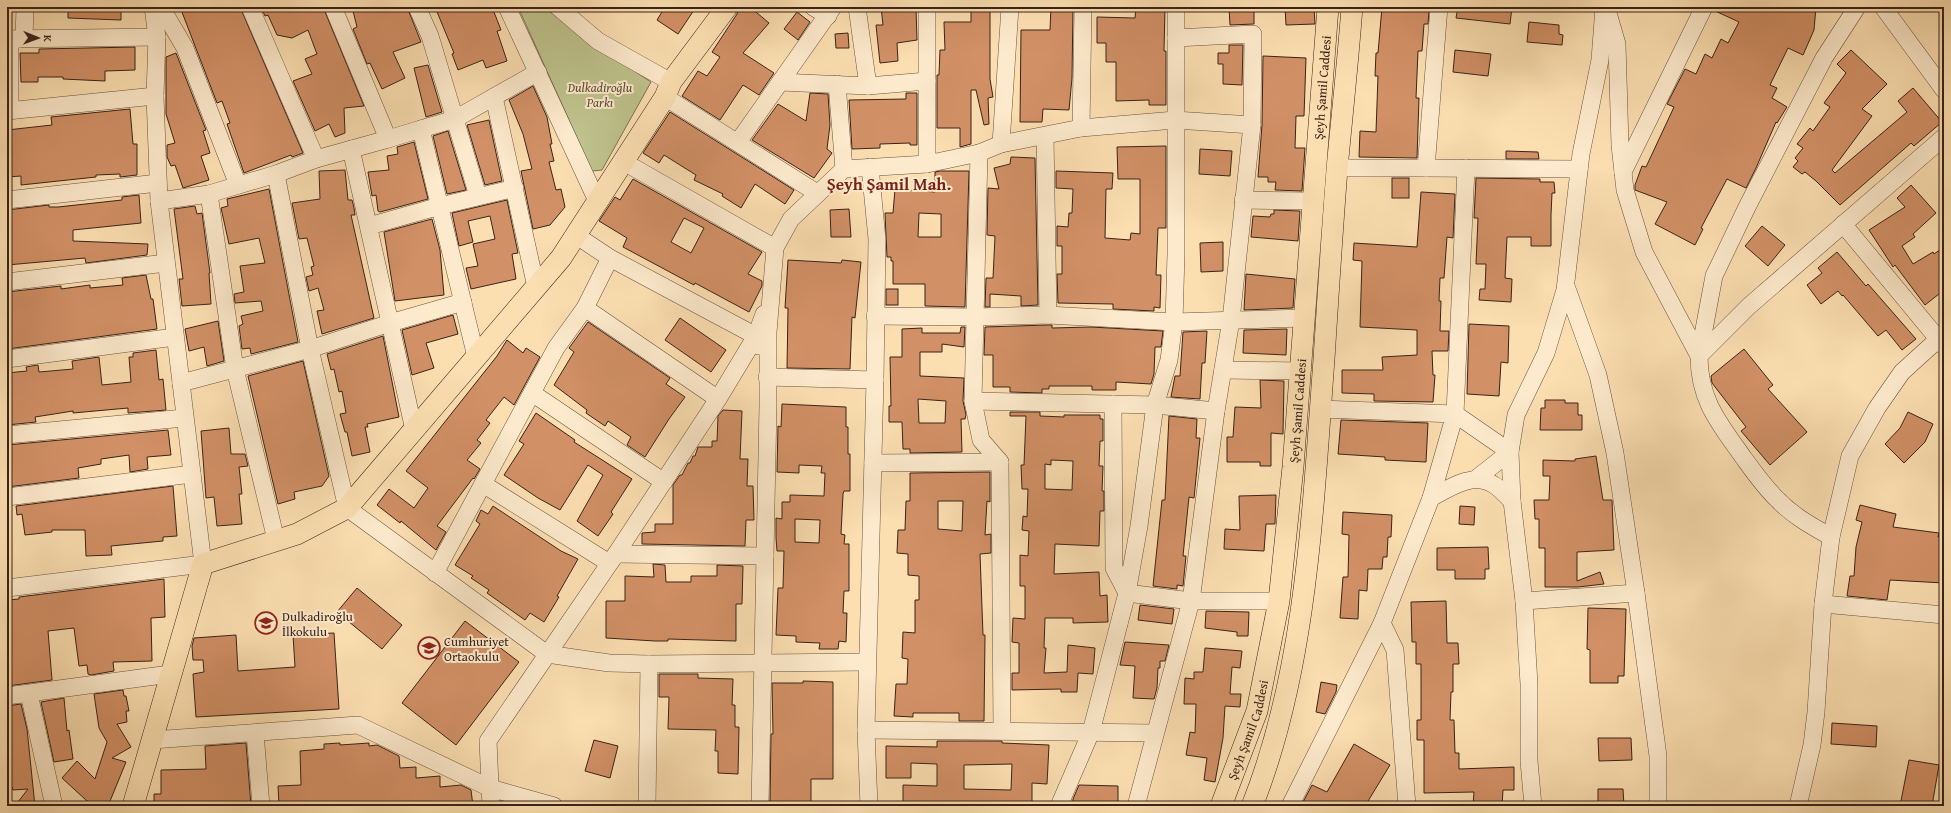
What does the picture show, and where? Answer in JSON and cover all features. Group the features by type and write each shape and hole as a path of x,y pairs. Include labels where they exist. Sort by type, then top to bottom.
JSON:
{"main road":[{"path":"133,806 203,564 297,534 347,508 561,258 577,236 624,162 668,89 726,7"},
{"name":"Şeyh Şamil Caddesi","path":"1221,806 1257,711 1279,602 1287,540 1328,7"},
{"name":"Şeyh Şamil Caddesi","path":"1252,806 1275,738 1285,694 1299,618 1309,544 1337,168 1348,73 1352,7"}],"street":[{"path":"25,7 14,39 8,111 155,96"},
{"path":"7,588 203,564 184,418 159,201 155,96 157,37 153,7"},
{"path":"161,7 185,48 238,186"},
{"path":"250,7 316,159"},
{"path":"333,7 388,139"},
{"path":"417,7 430,36 478,196"},
{"path":"507,7 598,203"},
{"path":"558,7 598,41 668,89 738,142 818,193"},
{"path":"738,142 831,11 813,7"},
{"path":"857,7 868,86"},
{"path":"927,7 927,164"},
{"path":"1001,144 1010,7"},
{"path":"1081,128 1083,7"},
{"path":"1059,806 1091,732 1127,593 1139,526 1155,405 1169,360 1174,322 1176,254 1176,7"},
{"path":"1426,168 1439,7"},
{"path":"1533,806 1529,761 1529,684 1524,601 1512,502 1510,452 1516,414 1546,353 1566,286 1579,169 1600,60 1605,7"},
{"path":"1605,7 1617,44 1620,145 1625,190 1644,252 1699,356"},
{"path":"1623,172 1704,7"},
{"path":"1831,537 1803,521 1777,500 1754,473 1714,417 1699,375 1699,356 1714,276 1767,167 1824,58 1857,7"},
{"path":"1883,7 1944,90"},
{"path":"1136,806 1192,601 1216,411 1231,320 1252,125 1253,34 1176,38"},
{"path":"14,39 157,37"},
{"path":"159,201 209,194 238,186 316,159 455,119 538,72"},
{"path":"780,82 868,86 927,81"},
{"path":"837,84 844,169"},
{"path":"494,97 536,287"},
{"path":"760,806 768,405 767,377 770,296 775,248 791,219 844,169 927,164 979,153 1001,144 1081,128 1175,120 1252,125"},
{"path":"421,129 476,357"},
{"path":"1045,136 1048,315"},
{"path":"1699,356 1749,306 1944,137"},
{"path":"351,149 414,430"},
{"path":"979,153 973,401 981,440 1000,462 1002,731"},
{"path":"624,162 775,248"},
{"path":"869,806 866,730 875,380 876,238 870,167"},
{"path":"1337,168 1579,169"},
{"path":"1290,806 1382,623 1431,498 1456,414 1466,168"},
{"path":"276,174 310,349 347,508 548,654 609,663 763,664 867,662"},
{"path":"7,200 158,183"},
{"path":"369,226 478,196 514,188"},
{"path":"209,194 235,369 276,540"},
{"path":"1243,200 1313,201"},
{"path":"1798,806 1812,745 1816,712 1823,604 1831,537 1850,456 1877,408 1902,372 1942,340 1843,224"},
{"path":"577,236 610,258 756,336 767,377"},
{"path":"435,573 556,348 586,308 610,258"},
{"path":"7,282 166,263"},
{"path":"1566,286 1598,375 1615,453 1658,756 1658,806"},
{"path":"491,806 488,741 613,558 718,399 756,336 770,296"},
{"path":"181,383 310,349 390,323 462,302"},
{"path":"586,308 718,399"},
{"path":"875,316 975,317 1048,315 1174,322 1304,318"},
{"path":"7,359 175,337"},
{"path":"1223,370 1300,371"},
{"path":"767,377 875,380"},
{"path":"532,393 664,482"},
{"path":"973,401 1155,405 1216,411"},
{"path":"1113,404 1114,568 1127,593"},
{"path":"1320,409 1456,414 1510,452"},
{"path":"7,436 184,418"},
{"path":"1431,498 1451,487 1477,478 1510,452"},
{"path":"873,463 1000,462"},
{"path":"7,497 192,474"},
{"path":"1477,478 1493,484 1512,502"},
{"path":"483,484 613,558 765,556"},
{"path":"1127,593 1192,601 1279,602"},
{"path":"1524,601 1636,593"},
{"path":"1823,604 1944,615"},
{"path":"1382,623 1395,650 1407,806"},
{"path":"647,806 649,664"},
{"path":"7,696 170,674"},
{"path":"29,694 54,806"},
{"path":"152,740 358,725 490,788 554,806"},
{"path":"866,730 1155,733"},
{"path":"255,733 261,806"}],"green space":[{"name":"Dulkadiroğlu Parkı","path":"518,7 544,7 580,35 651,82 602,170 592,171"}],"building":[{"path":"68,7 121,7 121,20 68,18"},
{"path":"180,7 240,7 303,153 292,157 291,155 244,173 227,124 230,123 222,101 217,103"},
{"path":"261,7 323,7 364,106 344,108 345,133 335,137 329,124 315,131 293,81 312,74 305,59 317,54 308,30 292,38 277,35 268,15 265,16"},
{"path":"352,7 407,7 421,42 393,52 405,78 382,89 370,63 367,64 353,29 357,27"},
{"path":"435,7 492,7 501,30 497,31 507,61 486,68 483,60 458,70 452,54 454,53"},
{"path":"665,7 696,7 678,34 657,20"},
{"path":"739,7 750,7 769,23 743,53 774,73 759,95 743,85 720,120 682,96 698,71 707,76 720,57 712,52 737,14"},
{"path":"881,7 916,7 917,40 897,43 898,61 880,63 876,25 883,25"},
{"path":"971,7 990,7 990,79 993,97 988,98 989,124 984,125 976,90 971,90 971,144 960,147 960,128 937,128 937,75 939,75 940,50 945,50 944,22 971,22"},
{"path":"1051,7 1073,7 1072,78 1069,110 1043,109 1042,122 1020,122 1021,30 1050,30"},
{"path":"1136,7 1165,7 1164,51 1166,51 1166,105 1149,105 1149,100 1116,101 1116,62 1106,62 1106,43 1097,43 1097,17 1135,18"},
{"path":"1229,7 1254,7 1254,24 1230,25"},
{"path":"1285,7 1314,7 1315,24 1286,25"},
{"path":"1382,7 1424,7 1424,11 1429,11 1428,24 1424,24 1422,51 1418,51 1416,98 1419,98 1417,158 1359,157 1360,131 1376,132 1378,76 1375,76 1376,53 1378,53"},
{"path":"1458,7 1512,7 1510,24 1456,18"},
{"path":"1714,7 1816,7 1814,30 1803,55 1788,48 1770,85 1777,88 1772,98 1787,107 1777,123 1776,122 1746,188 1727,179 1701,228 1703,229 1695,245 1655,224 1667,202 1635,190 1635,185 1642,166 1646,167 1674,107 1667,104 1685,69 1696,74 1705,54 1712,58 1721,39 1728,43 1739,22 1713,10"},
{"path":"797,12 810,22 798,40 784,29"},
{"path":"1529,22 1559,25 1559,34 1563,35 1562,45 1527,42"},
{"path":"848,33 849,48 836,48 835,34"},
{"path":"1229,45 1243,45 1242,85 1223,84 1223,64 1218,64 1218,53 1229,53"},
{"path":"135,47 135,70 105,71 105,81 63,79 63,77 38,77 38,82 21,82 20,53 39,53 39,49"},
{"path":"1455,50 1491,54 1488,76 1453,72"},
{"path":"1851,50 1887,84 1862,109 1872,116 1832,170 1835,173 1907,112 1898,101 1913,88 1942,122 1914,146 1911,143 1840,205 1805,172 1802,174 1793,167 1798,161 1795,158 1803,148 1797,144 1810,128 1813,131 1830,107 1824,103 1846,73 1837,64"},
{"path":"176,53 206,130 203,131 210,153 201,156 209,180 183,188 175,165 171,166 167,157 167,145 175,143 166,114 166,57"},
{"path":"1263,56 1306,58 1304,116 1296,116 1295,148 1305,148 1302,191 1275,190 1276,182 1268,182 1268,177 1258,177 1262,125"},
{"path":"428,65 442,112 426,117 414,68"},
{"path":"533,86 547,117 552,144 550,144 554,161 549,162 556,190 561,189 565,207 550,225 533,229 521,171 532,169 523,134 509,100"},
{"path":"810,93 828,94 830,125 827,149 832,153 814,178 752,140 778,104 806,121"},
{"path":"906,93 917,93 917,145 910,145 910,143 880,144 880,148 852,149 849,100 906,99"},
{"path":"130,109 133,144 137,144 137,175 120,177 120,174 96,175 96,177 21,185 21,176 7,177 7,130 52,125 51,117"},
{"path":"670,112 794,190 785,204 755,184 741,208 722,196 723,194 694,180 696,175 664,155 659,163 643,153"},
{"path":"489,120 502,181 485,185 467,125"},
{"path":"448,131 466,190 447,194 433,136"},
{"path":"414,142 428,199 380,212 378,211 376,195 372,196 368,172 389,170 387,156 398,154 397,147"},
{"path":"1166,146 1166,228 1158,228 1156,275 1161,275 1160,308 1154,307 1154,311 1113,309 1113,304 1058,303 1057,274 1062,274 1062,246 1057,246 1057,226 1068,227 1069,213 1072,213 1073,189 1056,188 1056,171 1113,173 1112,189 1106,189 1105,238 1130,240 1131,233 1140,234 1140,179 1118,179 1117,147"},
{"path":"1200,149 1232,151 1230,176 1199,174"},
{"path":"1506,151 1538,152 1539,159 1506,159"},
{"path":"1011,157 1035,158 1038,305 1021,306 1021,296 990,294 990,307 985,307 986,278 993,278 995,236 987,235 988,188 999,189 994,168 1010,164"},
{"path":"345,170 348,200 352,200 354,208 355,215 351,215 374,318 322,334 317,311 324,310 318,288 309,291 306,277 313,275 311,267 314,266 307,238 299,239 292,203 320,199 319,171"},
{"path":"969,171 965,307 925,306 925,284 893,284 893,261 891,261 891,257 887,257 885,213 893,213 895,189 935,192 935,172","holes":["919,213 941,214 941,237 918,237"]},
{"path":"1392,178 1409,178 1409,198 1392,198"},
{"path":"1476,178 1540,179 1540,182 1554,182 1555,193 1552,193 1551,246 1531,246 1531,237 1507,237 1505,278 1512,279 1511,302 1479,300 1480,289 1485,289 1486,264 1476,264 1478,218 1474,218"},
{"path":"633,179 762,252 748,274 762,281 762,286 749,312 695,283 694,285 623,247 627,238 599,221 615,197 620,200","holes":["684,218 704,228 691,253 671,242"]},
{"path":"1911,185 1936,213 1913,234 1915,237 1902,246 1913,264 1933,252 1934,254 1944,247 1944,290 1925,305 1895,265 1893,267 1869,230 1905,207 1897,198"},
{"path":"269,189 298,342 251,354 250,348 242,349 239,326 243,324 241,316 263,311 261,301 235,303 234,294 244,292 240,266 265,263 259,238 229,244 221,208 228,206 227,199"},
{"path":"1421,192 1455,194 1453,238 1447,237 1444,278 1440,278 1440,331 1449,331 1448,351 1432,351 1433,375 1435,375 1433,402 1374,401 1374,394 1342,393 1342,370 1383,370 1382,357 1417,355 1417,330 1360,327 1362,261 1353,260 1354,243 1417,247"},
{"path":"139,195 141,223 73,230 73,241 148,244 147,255 86,263 85,258 7,265 7,210 49,205 49,207 58,207 122,200 122,197"},
{"path":"507,200 518,253 512,254 516,279 471,289 466,268 478,266 473,244 495,239 490,216 468,221 473,242 459,246 452,213"},
{"path":"195,206 197,214 202,213 210,273 211,304 182,306 179,279 183,279 174,209"},
{"path":"849,209 851,237 831,237 830,210"},
{"path":"1274,210 1300,211 1298,241 1251,237 1253,216 1270,217 1271,214 1274,214"},
{"path":"432,219 440,250 444,295 395,301 384,232"},
{"path":"1762,226 1785,245 1768,266 1745,246"},
{"path":"1223,242 1223,271 1201,272 1200,243"},
{"path":"1837,252 1866,286 1868,284 1916,339 1902,350 1886,330 1878,336 1838,291 1821,304 1807,285 1822,273 1818,268"},
{"path":"788,260 841,263 842,260 861,262 855,318 852,317 850,369 787,368 788,308 785,308"},
{"path":"1246,274 1295,279 1293,308 1244,310"},
{"path":"146,275 151,299 153,299 157,329 7,349 7,292 61,286 61,289 90,285 90,288 123,285 122,278"},
{"path":"886,289 898,289 898,305 886,305"},
{"path":"453,315 458,334 426,343 434,368 412,375 402,330"},
{"path":"680,318 726,350 711,372 665,340"},
{"path":"218,321 224,361 207,366 204,347 189,351 185,329"},
{"path":"588,322 670,378 666,384 685,397 645,457 627,445 631,437 608,421 605,426 586,413 587,410 554,385 574,352 569,348"},
{"path":"1469,324 1509,326 1508,363 1501,362 1499,396 1467,394"},
{"path":"1052,325 1052,328 1091,327 1163,331 1161,347 1155,347 1154,374 1151,384 1116,382 1116,390 1092,390 1092,386 1049,386 1049,389 1042,389 1042,393 1010,392 1010,387 993,387 993,355 984,355 985,327"},
{"path":"961,327 965,327 964,347 942,344 942,352 920,352 920,376 964,378 963,401 966,415 965,419 961,419 962,452 910,453 910,449 903,449 902,422 889,422 889,406 891,406 890,357 902,357 902,329 922,328 922,333 960,333","holes":["918,399 946,401 945,423 919,423"]},
{"path":"1287,329 1286,355 1243,353 1244,330"},
{"path":"1207,331 1205,363 1202,363 1200,399 1171,397 1175,376 1180,376 1183,332"},
{"path":"383,336 399,417 367,424 368,427 365,427 370,452 352,456 347,432 345,432 340,414 346,413 342,391 339,392 334,369 331,370 327,354"},
{"path":"507,340 523,353 526,348 540,357 514,405 504,397 486,420 490,423 477,440 481,443 467,460 480,469 474,479 473,478 437,526 446,532 436,550 401,521 400,523 377,505 389,489 414,508 428,488 406,471 497,356"},
{"path":"1744,349 1773,385 1768,389 1807,432 1770,465 1741,431 1746,427 1712,383 1711,376"},
{"path":"156,350 159,380 163,379 166,410 128,413 128,408 73,413 73,411 35,417 36,422 7,425 7,373 27,371 26,367 38,365 39,372 73,369 72,361 99,357 102,385 131,382 129,357 133,357 133,353"},
{"path":"303,361 329,476 322,486 294,492 295,499 278,504 248,376"},
{"path":"1260,380 1284,381 1283,434 1271,433 1271,466 1260,466 1260,462 1227,462 1227,437 1233,437 1235,407 1261,408"},
{"path":"1545,400 1565,400 1565,403 1578,403 1578,415 1582,415 1582,430 1540,430 1541,408 1545,408"},
{"path":"782,404 846,407 848,454 850,454 850,491 844,491 843,494 841,534 845,535 844,544 849,544 849,591 844,591 843,613 847,613 846,642 839,641 838,649 819,649 820,643 796,642 796,636 776,635 778,588 783,588 784,551 777,551 776,518 782,519 782,502 790,502 790,495 824,496 825,473 821,473 822,466 799,465 799,473 777,472 778,426 781,427","holes":["795,519 820,520 819,543 795,542"]},
{"path":"723,410 742,411 740,459 748,459 747,486 753,486 754,520 746,520 745,546 642,544 642,533 655,532 655,524 673,524 673,485 680,475 682,475 693,456 695,456 698,447 712,447 712,441 717,441 718,416"},
{"path":"1010,412 1040,412 1040,416 1064,417 1064,415 1100,415 1100,419 1103,419 1103,441 1100,441 1099,466 1103,466 1102,491 1104,491 1104,511 1100,511 1099,546 1055,544 1054,574 1099,572 1100,596 1107,595 1108,622 1073,623 1073,618 1045,618 1044,648 1046,648 1044,673 1067,672 1068,645 1095,648 1093,674 1078,673 1077,692 1061,692 1061,689 1012,690 1012,673 1019,673 1019,643 1012,642 1013,618 1025,619 1025,586 1020,586 1020,555 1028,556 1029,531 1022,530 1023,516 1027,517 1028,489 1022,489 1021,465 1024,465 1026,416 1010,416","holes":["1051,460 1073,461 1072,490 1045,489 1045,464 1051,465"]},
{"path":"1908,412 1933,424 1925,442 1904,463 1885,444 1900,428"},
{"path":"536,413 575,440 574,442 632,479 611,512 613,514 598,536 577,521 603,475 588,465 560,510 538,498 504,475 524,444 519,441"},
{"path":"1169,416 1197,419 1196,438 1200,438 1194,498 1189,497 1183,556 1186,556 1183,586 1177,585 1177,589 1153,586 1162,500 1165,500"},
{"path":"1341,420 1428,423 1426,462 1385,460 1385,457 1338,454"},
{"path":"229,428 231,454 245,454 248,466 239,467 242,494 239,494 242,524 217,526 214,497 206,498 201,431"},
{"path":"168,430 171,455 147,457 148,469 130,472 129,455 101,459 101,464 78,468 79,478 7,487 7,445"},
{"path":"1596,456 1603,500 1612,500 1614,550 1577,552 1577,581 1600,572 1604,584 1578,587 1545,587 1545,548 1539,548 1539,519 1535,519 1534,500 1549,500 1550,476 1543,476 1543,460 1575,461 1575,459"},
{"path":"990,472 990,502 987,501 985,535 991,534 991,553 980,554 983,635 985,635 984,721 959,721 959,713 913,713 913,717 894,716 896,684 907,684 908,659 902,658 903,632 915,633 915,600 919,600 919,576 908,575 908,554 897,553 898,530 905,530 906,501 910,501 910,473","holes":["938,501 963,501 962,531 938,529"]},
{"path":"173,486 177,536 163,537 163,541 111,546 112,555 86,556 85,530 52,530 52,532 25,535 22,514 17,515 16,506"},
{"path":"1276,495 1275,524 1266,524 1264,551 1224,549 1225,529 1240,530 1239,496"},
{"path":"1860,505 1896,514 1893,527 1939,533 1938,537 1944,537 1944,583 1890,580 1887,600 1847,596 1850,576 1854,576 1856,547 1862,522 1856,520"},
{"path":"493,506 561,551 578,559 557,596 559,597 544,622 530,613 525,620 487,593 489,590 471,578 473,576 455,565 480,524 476,521 481,510 488,514"},
{"path":"1460,506 1475,507 1474,525 1459,524"},
{"path":"1343,512 1392,515 1391,537 1388,537 1387,557 1383,557 1382,569 1368,569 1367,591 1359,590 1358,619 1340,618 1343,577 1348,577 1349,535 1342,534"},
{"path":"1488,547 1489,569 1485,569 1485,579 1455,579 1455,570 1437,570 1437,548"},
{"path":"653,564 665,565 666,582 691,582 691,576 717,576 717,565 743,566 742,604 736,604 736,641 668,639 668,641 655,641 606,638 606,601 625,601 625,576 654,577"},
{"path":"164,579 165,617 151,618 152,661 113,662 114,671 91,675 88,674 87,665 79,666 74,628 48,631 52,680 7,686 7,653 10,653 7,634 7,600 19,599 19,597"},
{"path":"357,588 402,625 382,649 337,612"},
{"path":"1446,601 1447,643 1458,643 1459,664 1453,664 1453,692 1451,692 1450,720 1454,720 1455,753 1459,753 1459,769 1514,767 1514,790 1503,790 1502,806 1473,806 1474,792 1424,793 1424,740 1417,740 1417,720 1421,720 1421,664 1416,664 1416,642 1412,642 1411,602"},
{"path":"1140,605 1174,609 1172,624 1138,620"},
{"path":"1588,608 1626,609 1624,676 1618,676 1618,683 1590,683 1590,650 1587,649"},
{"path":"1206,611 1249,612 1248,636 1237,636 1237,632 1205,628"},
{"path":"465,621 519,662 456,745 402,703"},
{"path":"334,633 339,709 196,717 193,674 204,672 203,660 193,660 192,646 194,638 236,635 238,671 295,667 293,635"},
{"path":"1125,642 1169,645 1165,661 1160,661 1160,668 1158,668 1157,688 1154,699 1133,698 1135,666 1120,665"},
{"path":"1205,648 1242,651 1240,668 1232,667 1230,694 1241,694 1240,707 1225,706 1223,738 1215,782 1204,780 1207,758 1186,755 1190,732 1195,733 1196,704 1184,704 1185,678 1194,679 1194,672 1203,672"},
{"path":"659,674 698,674 698,678 733,679 732,705 735,705 735,727 739,727 738,774 718,773 718,751 715,751 716,730 668,729 669,697 659,697"},
{"path":"803,681 833,682 833,779 811,779 811,806 770,805 771,734 773,734 772,683 803,683"},
{"path":"1321,682 1337,685 1336,692 1325,714 1316,712"},
{"path":"123,690 124,696 126,696 129,711 126,711 127,722 117,724 131,747 112,758 126,762 108,806 98,806 87,801 62,778 77,761 95,779 107,742 99,728 94,694"},
{"path":"64,698 67,731 69,730 73,759 54,762 41,702"},
{"path":"21,704 27,729 35,806 15,806 28,789 13,790 12,787 7,787 7,706"},
{"path":"1832,723 1877,726 1876,747 1831,744"},
{"path":"1598,738 1631,738 1632,760 1599,761"},
{"path":"594,740 618,746 610,778 585,771"},
{"path":"937,741 1002,741 1002,743 1049,745 1047,784 1032,783 1032,806 903,806 903,785 937,786 937,764 911,763 911,778 886,778 886,746 937,747","holes":["1012,764 1011,790 964,789 964,765"]},
{"path":"246,743 251,806 154,806 154,794 161,794 161,770 206,769 205,746"},
{"path":"340,743 340,745 369,743 369,746 377,745 399,756 400,768 416,767 416,778 440,776 440,787 461,785 471,790 473,806 279,806 278,786 301,785 300,751 324,749 324,744"},
{"path":"1354,744 1390,765 1365,806 1301,806 1312,785 1327,792"},
{"path":"1909,760 1939,765 1932,806 1900,806"},
{"path":"1079,785 1118,786 1118,806 1073,806 1073,799"},
{"path":"1598,789 1623,789 1624,806 1598,806"}],"place":[{"name":"Dulkadiroğlu İlkokulu","path":"266,623"},
{"name":"Cumhuriyet Ortaokulu","path":"429,648"}],"district":[{"name":"Şeyh Şamil Mah.","path":"889,184"}]}
